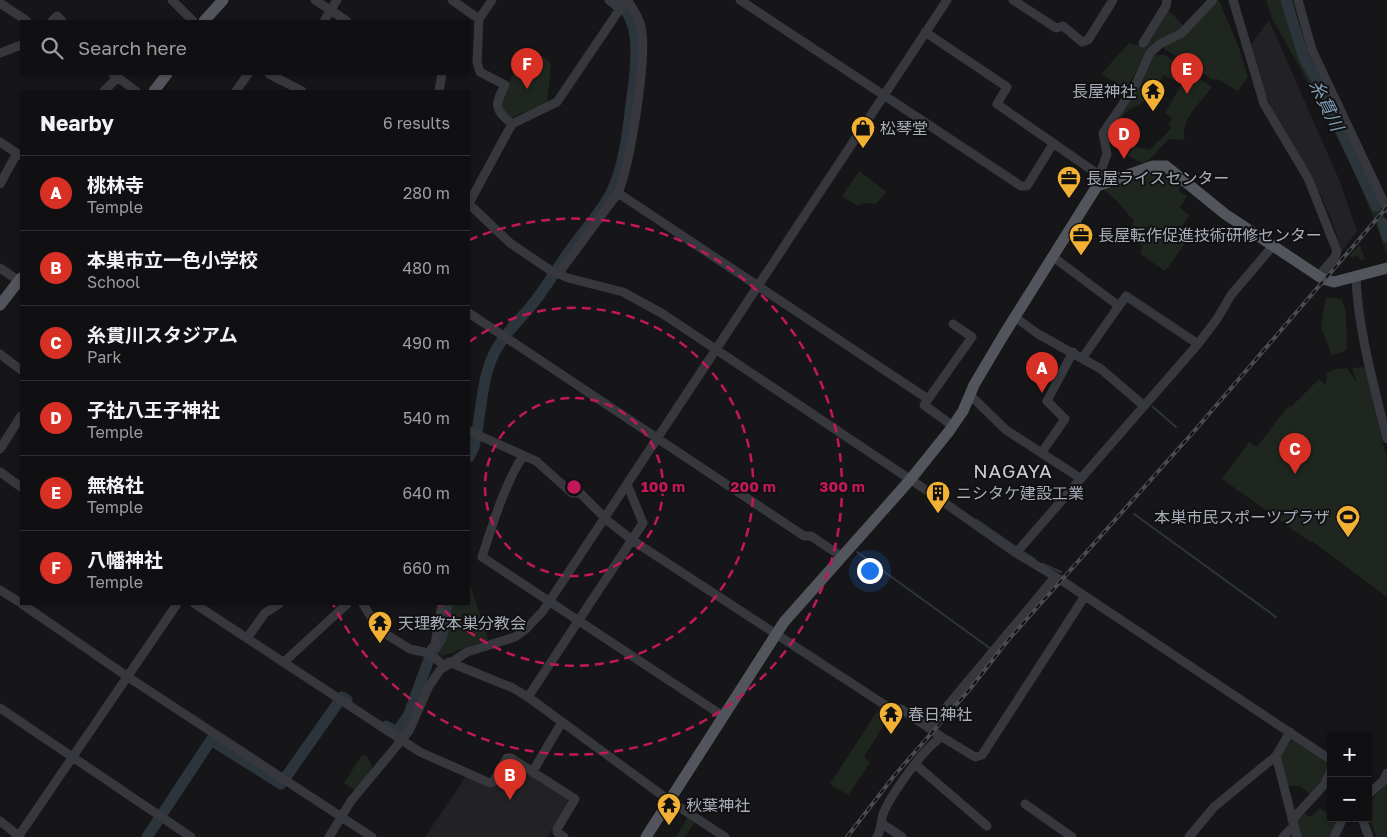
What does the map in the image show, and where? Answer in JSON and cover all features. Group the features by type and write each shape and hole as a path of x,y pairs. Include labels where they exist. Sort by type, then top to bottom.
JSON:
{"main road":[{"path":"205,20 223,0"},
{"path":"155,90 167,75"},
{"path":"646,837 776,634 910,480 953,426 1015,317 1098,180 1153,166 1166,166 1225,214 1318,276 1334,282 1387,268"},
{"path":"0,305 20,280"}],"street":[{"path":"172,0 192,20"},
{"path":"315,0 345,20"},
{"path":"325,20 337,0"},
{"path":"452,0 479,19"},
{"path":"492,0 479,19 477,62 480,72 505,85 496,102 498,109 512,124"},
{"path":"609,0 620,9"},
{"path":"470,202 512,124 557,102 626,0 636,11 641,26 643,43 635,114 623,181 618,193 554,272"},
{"path":"740,0 1021,186 1027,186 1052,144"},
{"path":"329,837 340,817 403,740 414,722 429,686 447,664 467,652 515,637 534,621 550,601 947,0"},
{"path":"1014,0 1056,28 1063,26 1082,42 1088,40 1113,0"},
{"path":"1143,43 1166,6 1167,0"},
{"path":"926,32 1007,87 996,104 1098,180 1107,154 1103,133 1135,86 1150,53 1160,44 1182,33 1213,0"},
{"path":"1233,0 1264,104 1308,178 1337,251 1335,257 1318,276"},
{"path":"1298,0 1312,50 1387,209"},
{"path":"0,3 26,20"},
{"path":"0,53 20,45"},
{"path":"237,90 247,75"},
{"path":"439,90 442,75"},
{"path":"105,90 115,76 135,90"},
{"path":"287,77 301,90"},
{"path":"0,142 20,154 0,184"},
{"path":"618,193 928,400"},
{"path":"470,205 510,244 554,272 635,297 1016,553 1085,596 1327,757"},
{"path":"1016,553 1198,344 1231,295 1272,247"},
{"path":"1053,257 1119,306"},
{"path":"0,268 20,280"},
{"path":"1356,276 1357,305 1366,356 1387,439"},
{"path":"1083,357 1119,306 1122,298 1126,296 1198,344"},
{"path":"470,314 804,536 810,536 842,556"},
{"path":"1015,317 1038,334 1083,357 1101,369 1144,405"},
{"path":"953,324 972,337 924,405 953,426"},
{"path":"1042,452 1065,419 1047,401 1073,352"},
{"path":"0,354 20,369"},
{"path":"970,395 1006,430 1080,478"},
{"path":"0,449 20,418"},
{"path":"474,434 536,462 572,493 580,493 605,518 632,540 892,709 901,708 942,737 975,757 982,755 1085,596"},
{"path":"523,456 516,466 482,557 723,716"},
{"path":"0,472 20,485"},
{"path":"528,697 643,523 627,484"},
{"path":"929,728 1055,577"},
{"path":"0,590 20,603"},
{"path":"23,605 128,677 372,837"},
{"path":"0,821 19,837 74,759 176,605"},
{"path":"197,605 420,752 490,783 493,782 508,758 533,771 575,800 557,829 557,832 564,837"},
{"path":"247,638 265,613 277,605"},
{"path":"284,662 345,605"},
{"path":"364,605 380,630 410,649 428,653 447,664 513,688 670,801 725,837"},
{"path":"428,653 435,644 442,605"},
{"path":"0,708 191,837"},
{"path":"533,771 562,722"},
{"path":"1189,837 1214,808 1276,756 1290,732"},
{"path":"878,837 884,814 915,764 935,741 942,737"},
{"path":"1276,756 1297,837"},
{"path":"915,764 987,826"},
{"path":"1372,791 1387,773"},
{"path":"1283,837 1324,785 1328,777"},
{"path":"1025,804 1072,837"},
{"path":"1334,837 1341,822"},
{"path":"1363,822 1369,837"},
{"path":"881,823 902,837"}],"shaded area":[{"path":"1219,0 1239,48 1248,77 1238,91 1217,79 1213,80 1163,48 1183,35"},
{"path":"1266,0 1293,0 1299,28 1309,56 1376,193 1386,221 1387,255 1350,163 1305,76 1272,19"},
{"path":"1167,9 1185,27 1141,63 1126,89 1101,74 1129,43 1143,46"},
{"path":"1269,20 1341,184 1335,187 1341,185 1357,231 1342,251 1331,218 1320,194 1272,109 1258,75 1251,44"},
{"path":"526,51 546,58 551,64 547,104 510,118 501,111 499,101"},
{"path":"1151,55 1165,55 1212,87 1188,119 1184,133 1185,140 1169,139 1145,164 1127,156 1133,146 1149,150 1172,128 1168,125 1172,118 1165,113 1181,85 1164,75 1145,101 1126,112 1119,121 1115,119"},
{"path":"1160,168 1184,182 1178,190 1187,196 1180,208 1189,215 1182,227 1192,234 1165,271 1140,254 1143,246 1128,234 1134,221 1116,200 1103,189"},
{"path":"859,171 887,192 876,204 863,203 858,206 842,196"},
{"path":"1360,245 1365,260 1360,260 1358,255 1351,258 1350,255"},
{"path":"1326,297 1342,299 1346,313 1347,350 1332,355 1321,327"},
{"name":"本巣市民スポーツプラザ","path":"1365,367 1387,460 1387,597 1312,541 1310,542 1222,479 1249,442 1257,447 1288,406 1290,408 1319,379 1326,385 1327,373 1335,369 1347,368 1357,383 1352,368"},
{"path":"470,584 488,640 439,657 449,605 470,605"},
{"path":"881,705 892,712 864,757 870,763 848,795 830,784"},
{"path":"1293,739 1327,763 1327,772 1311,795 1300,786 1285,786 1279,755"},
{"path":"362,755 367,756 373,769 355,790 344,783"},
{"path":"512,761 569,799 570,802 547,837 425,837 466,776 492,788 508,762"},
{"path":"1387,782 1387,837 1377,837 1371,822 1372,801"},
{"path":"1320,808 1327,813 1327,822 1339,822 1332,837 1301,837 1297,821 1303,812 1310,817"},
{"path":"689,815 696,820 685,837 676,837"}],"waterway":[{"path":"470,455 477,435 484,384 491,359 505,335 535,301 599,213 611,193 621,167 627,138 636,49 634,28 625,9 618,0"},
{"name":"糸貫川","path":"1286,0 1304,58 1322,90 1376,206"},
{"name":"糸貫川","path":"1383,223 1387,237"},
{"path":"1153,407 1176,427"},
{"path":"1134,514 1276,617"},
{"path":"977,520 1016,547"},
{"path":"1022,551 1035,559"},
{"path":"857,552 991,649"},
{"path":"1043,564 1061,572"},
{"path":"386,726 397,732 409,714 429,659 442,636 447,605"},
{"path":"147,837 211,740 281,784 342,697 347,700"},
{"path":"921,717 929,722"}],"railway":[{"path":"847,837 894,776 970,689 1009,639 1196,429 1387,207"}],"place":[{"name":"八幡神社","path":"527,89"},
{"name":"無格社","path":"1187,94"},
{"name":"長屋神社","path":"1153,112"},
{"name":"松琴堂","path":"863,149"},
{"name":"子社八王子神社","path":"1124,159"},
{"name":"長屋ライスセンター","path":"1069,199"},
{"name":"長屋転作促進技術研修センター","path":"1081,256"},
{"name":"桃林寺","path":"1042,393"},
{"name":"糸貫川スタジアム","path":"1295,474"},
{"name":"ニシタケ建設工業","path":"938,514"},
{"name":"本巣市民スポーツプラザ","path":"1348,538"},
{"name":"天理教本巣分教会","path":"380,644"},
{"name":"春日神社","path":"891,735"},
{"name":"本巣市立一色小学校","path":"510,800"},
{"name":"秋葉神社","path":"669,826"}],"district":[{"name":"NAGAYA","path":"1013,470"}]}
